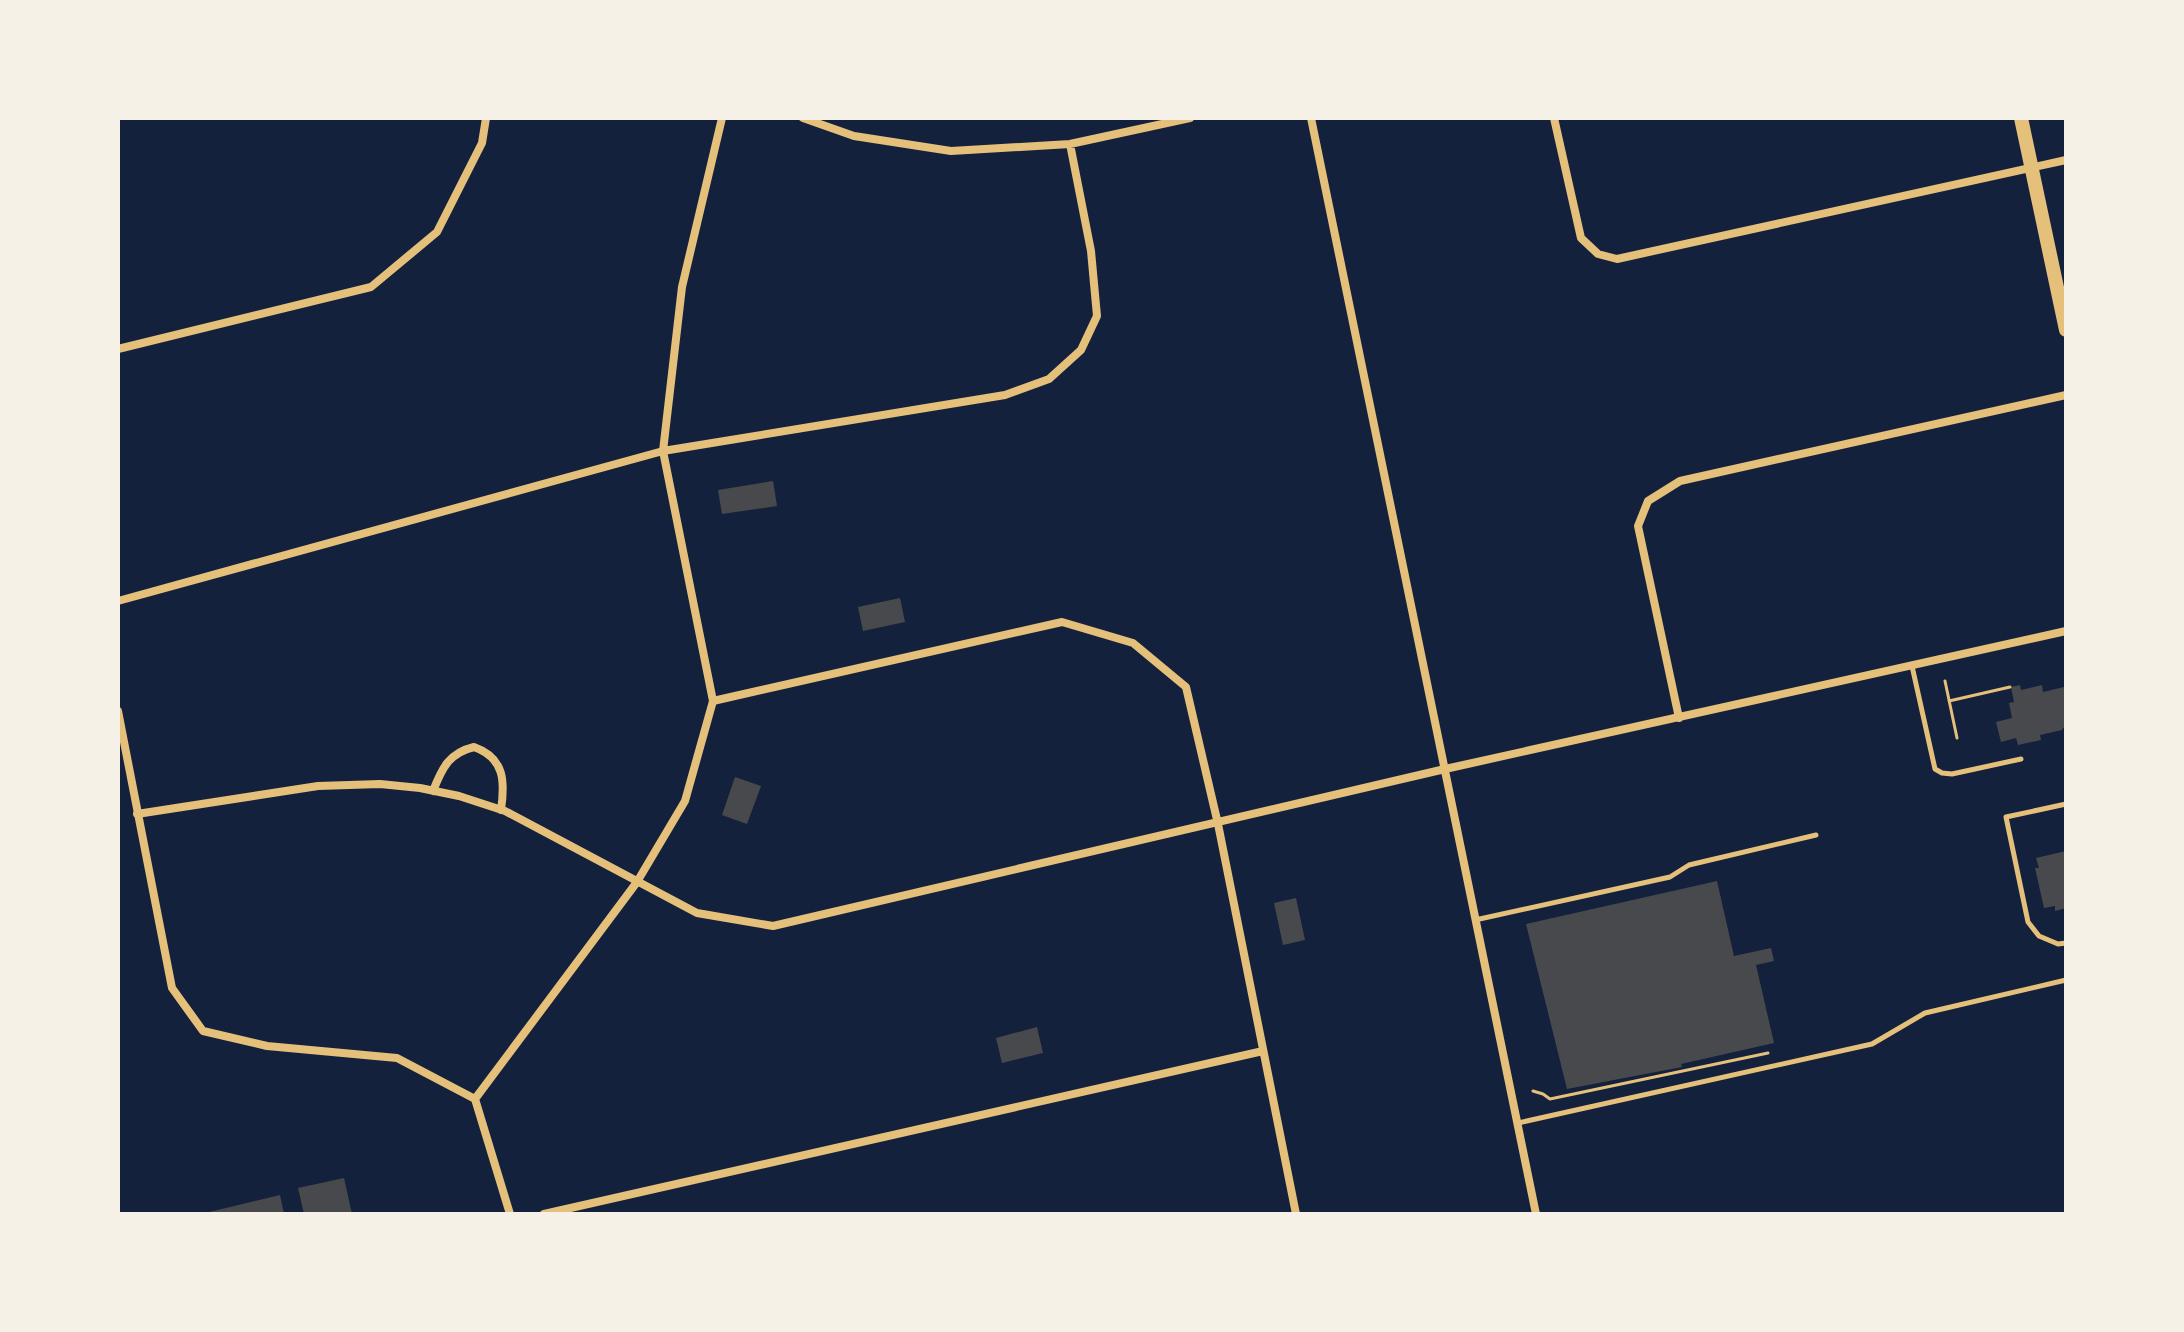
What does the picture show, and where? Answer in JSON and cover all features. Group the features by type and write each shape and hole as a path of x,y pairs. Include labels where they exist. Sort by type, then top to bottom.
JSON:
{"street":[{"path":"118,349 371,287 437,232 482,143 486,118"},
{"path":"475,1099 637,882 685,801 713,701 663,451 682,287 722,118"},
{"path":"803,118 854,136 951,151 1070,144 1190,118"},
{"path":"1311,118 1536,1214"},
{"path":"1554,118 1581,238 1598,254 1617,259 2066,160"},
{"path":"2021,118 2066,330"},
{"path":"118,601 663,451 1005,395 1049,379 1081,350 1097,316 1091,251 1070,144"},
{"path":"1679,718 1638,526 1648,501 1680,481 2066,395"},
{"path":"713,701 1062,622 1133,643 1186,687 1218,824 1296,1214"},
{"path":"137,814 318,786 380,784 433,791 501,810 697,913 773,926 1445,769 2066,631"},
{"path":"118,711 172,988 203,1031 267,1046 397,1058 475,1099 510,1214"},
{"path":"433,791 449,758 474,747 493,758 502,768 501,810"},
{"path":"544,1214 1263,1051"}],"lane":[{"path":"1912,666 1935,769 1952,774 2021,759"},
{"path":"2066,804 2006,817 2028,922 2039,936 2058,944 2066,943"},
{"path":"1474,920 1670,877 1689,865 1816,835"},
{"path":"1517,1124 1872,1044 1925,1013 2066,980"}],"path":[{"path":"1945,681 1957,738"},
{"path":"1949,701 2010,687"},
{"path":"1533,1091 1550,1099 1768,1053"}],"building":[{"path":"773,481 777,506 722,514 718,490"},
{"path":"900,598 905,622 863,631 858,607"},
{"path":"2020,685 2021,690 2042,685 2043,692 2064,687 2066,724 2062,730 2040,735 2041,740 2018,745 2016,738 2001,742 1996,722 2012,718 2009,703 2014,702 2011,687"},
{"path":"735,777 761,786 747,824 722,815"},
{"path":"2066,851 2066,908 2055,911 2055,906 2044,908 2035,868 2039,868 2036,858"},
{"path":"1717,881 1734,956 1771,948 1774,961 1756,965 1774,1043 1681,1064 1682,1067 1567,1089 1526,924"},
{"path":"1296,898 1305,940 1283,945 1274,903"},
{"path":"1037,1027 1043,1053 1002,1063 996,1038"},
{"path":"344,1178 352,1214 304,1214 298,1188"},
{"path":"280,1195 284,1214 205,1213"}]}
